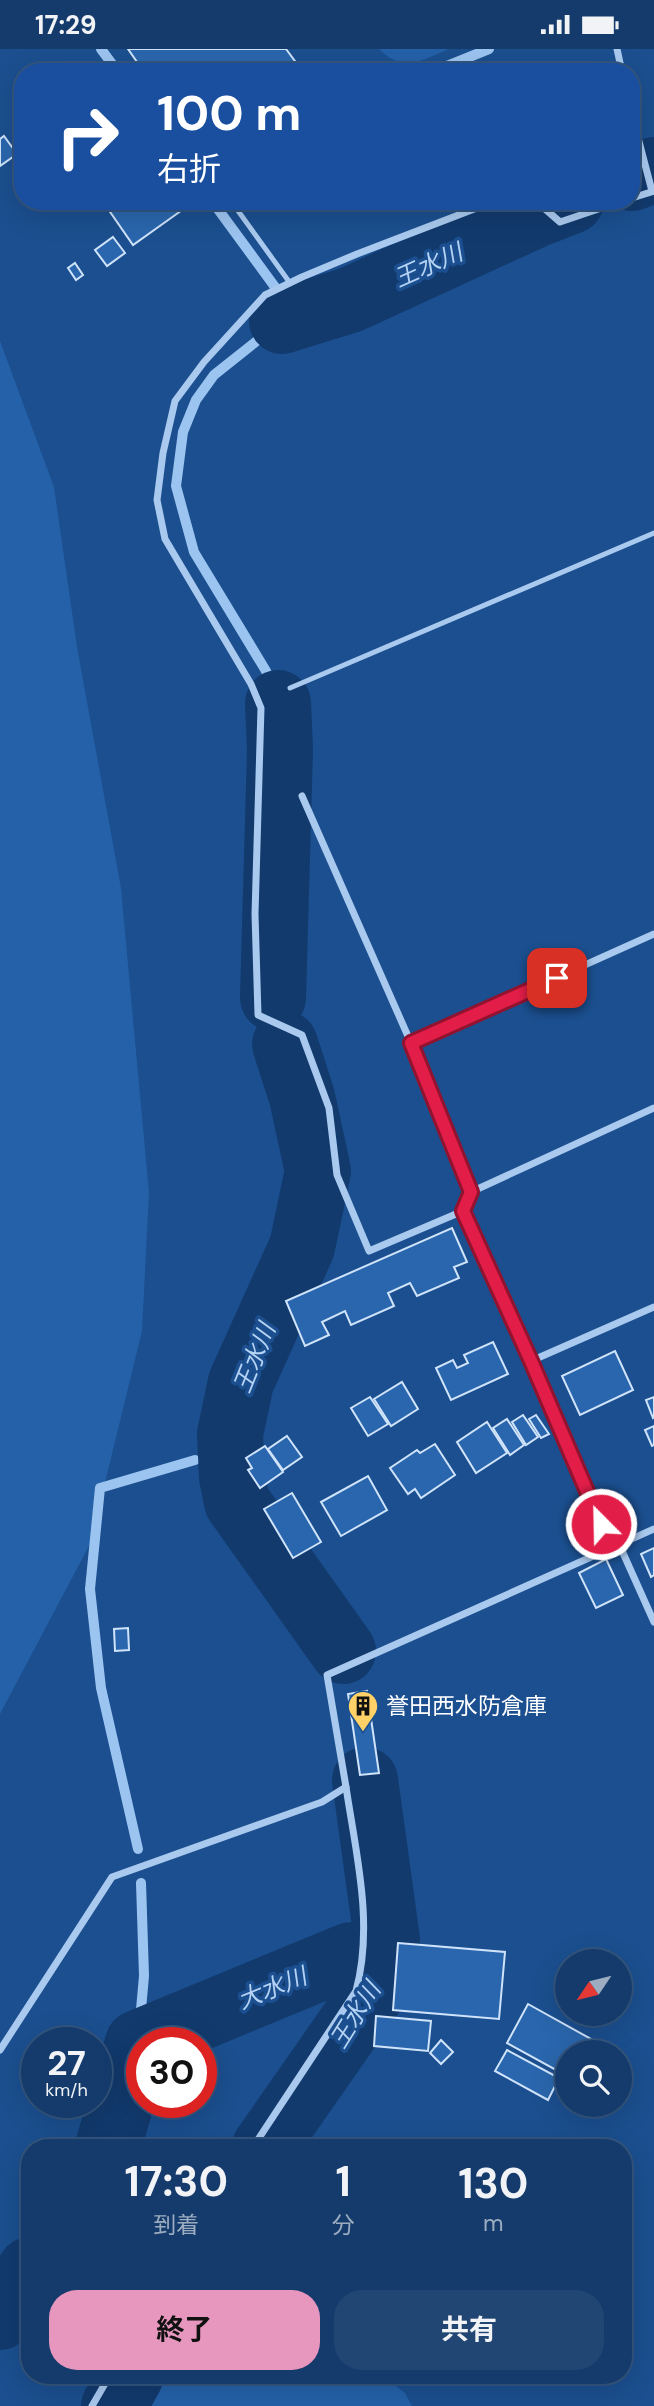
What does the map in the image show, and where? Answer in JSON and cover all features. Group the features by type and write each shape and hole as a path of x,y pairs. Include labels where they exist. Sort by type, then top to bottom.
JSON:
{"street":[{"path":"640,151 653,191"},
{"path":"472,210 357,254 265,295 204,362 175,401 163,453 157,500 164,539 251,684 261,708 255,914 258,1015 302,1035 329,1108 337,1175 369,1251 463,1211 471,1192 654,1108"},
{"path":"546,210 560,222 595,210"},
{"path":"302,796 411,1043 471,1192"},
{"path":"411,1043 654,935"},
{"path":"463,1211 615,1546 654,1622"},
{"path":"531,1361 654,1307"},
{"path":"258,2139 356,1991 362,1968 364,1900 327,1675 654,1529"},
{"path":"0,2050 112,1877 321,1801 346,1787"},
{"path":"92,2406 105,2384"}],"lane":[{"path":"237,210 290,283"},
{"path":"290,688 654,534"}],"shaded area":[{"path":"379,49 449,49 413,63 405,63 388,57"},
{"path":"0,341 54,487 77,647 121,888 149,1193 142,1331 90,1544 0,1714"},
{"path":"130,2384 394,2384 405,2393 412,2406 119,2406"}],"building":[{"path":"128,49 286,49 296,63 138,63"},
{"path":"4,136 14,150 14,156 0,166 0,139"},
{"path":"109,210 182,210 133,245"},
{"path":"113,237 125,253 107,266 95,250"},
{"path":"75,263 83,275 76,280 68,268"},
{"path":"452,1228 467,1262 454,1267 459,1278 417,1296 410,1283 388,1293 394,1306 351,1325 345,1311 322,1322 329,1335 305,1346 286,1301"},
{"path":"493,1342 508,1374 451,1400 436,1368 453,1360 457,1368 468,1363 464,1355"},
{"path":"615,1351 633,1390 580,1415 562,1376"},
{"path":"402,1382 418,1409 391,1426 374,1399"},
{"path":"370,1397 388,1424 368,1436 351,1408"},
{"path":"654,1397 654,1417 653,1418 646,1400"},
{"path":"523,1415 538,1437 526,1445 512,1422"},
{"path":"536,1415 549,1434 541,1438 529,1419"},
{"path":"507,1419 524,1445 510,1455 493,1428"},
{"path":"487,1422 507,1453 476,1473 457,1442"},
{"path":"654,1426 654,1445 652,1446 645,1430"},
{"path":"287,1436 302,1457 283,1470 268,1449"},
{"path":"435,1444 455,1475 421,1498 415,1489 408,1494 390,1468 417,1450 420,1453"},
{"path":"265,1446 283,1472 260,1488 248,1470 252,1468 246,1458"},
{"path":"368,1476 387,1510 341,1536 321,1502"},
{"path":"292,1493 321,1542 293,1558 264,1509"},
{"path":"654,1548 654,1575 651,1577 641,1554"},
{"path":"606,1559 623,1595 596,1608 579,1573"},
{"path":"128,1628 129,1650 115,1651 114,1629"},
{"name":"誉田西水防倉庫","path":"367,1691 379,1773 360,1775 348,1694"},
{"path":"398,1943 505,1952 499,2019 393,2010"},
{"path":"528,2004 555,2019 555,2027 569,2027 593,2040 555,2040 555,2069 507,2043"},
{"path":"376,2016 431,2021 428,2051 374,2046"},
{"path":"441,2040 453,2052 441,2064 430,2053"},
{"path":"507,2050 555,2076 555,2086 548,2100 495,2071"}],"waterway":[{"path":"101,49 111,63"},
{"path":"454,63 489,49"},
{"name":"王水川","path":"640,175 654,170"},
{"path":"219,210 275,287 282,321 214,375 196,400 183,432 176,486 194,552 266,671 278,703"},
{"name":"王水川","path":"282,321 350,300 548,210"},
{"name":"王水川","path":"273,998 280,750 278,703"},
{"name":"王水川","path":"285,1044 302,1097 318,1171 302,1247 241,1382 230,1434 232,1477 237,1502 343,1651"},
{"path":"223,1453 230,1451"},
{"path":"138,1849 101,1688 90,1589 100,1488 195,1460"},
{"name":"王水川","path":"271,2139 378,1985 387,1940 365,1780"},
{"path":"139,2027 144,1976 141,1883"},
{"name":"大水川","path":"110,2139 138,2043 351,1955"},
{"name":"大水川","path":"0,2317 21,2284"},
{"name":"王水川","path":"114,2406 126,2384"}],"place":[{"name":"誉田西水防倉庫","path":"363,1733"}],"route":[{"path":"557,978 411,1043 471,1192 463,1211 601,1524"}]}
